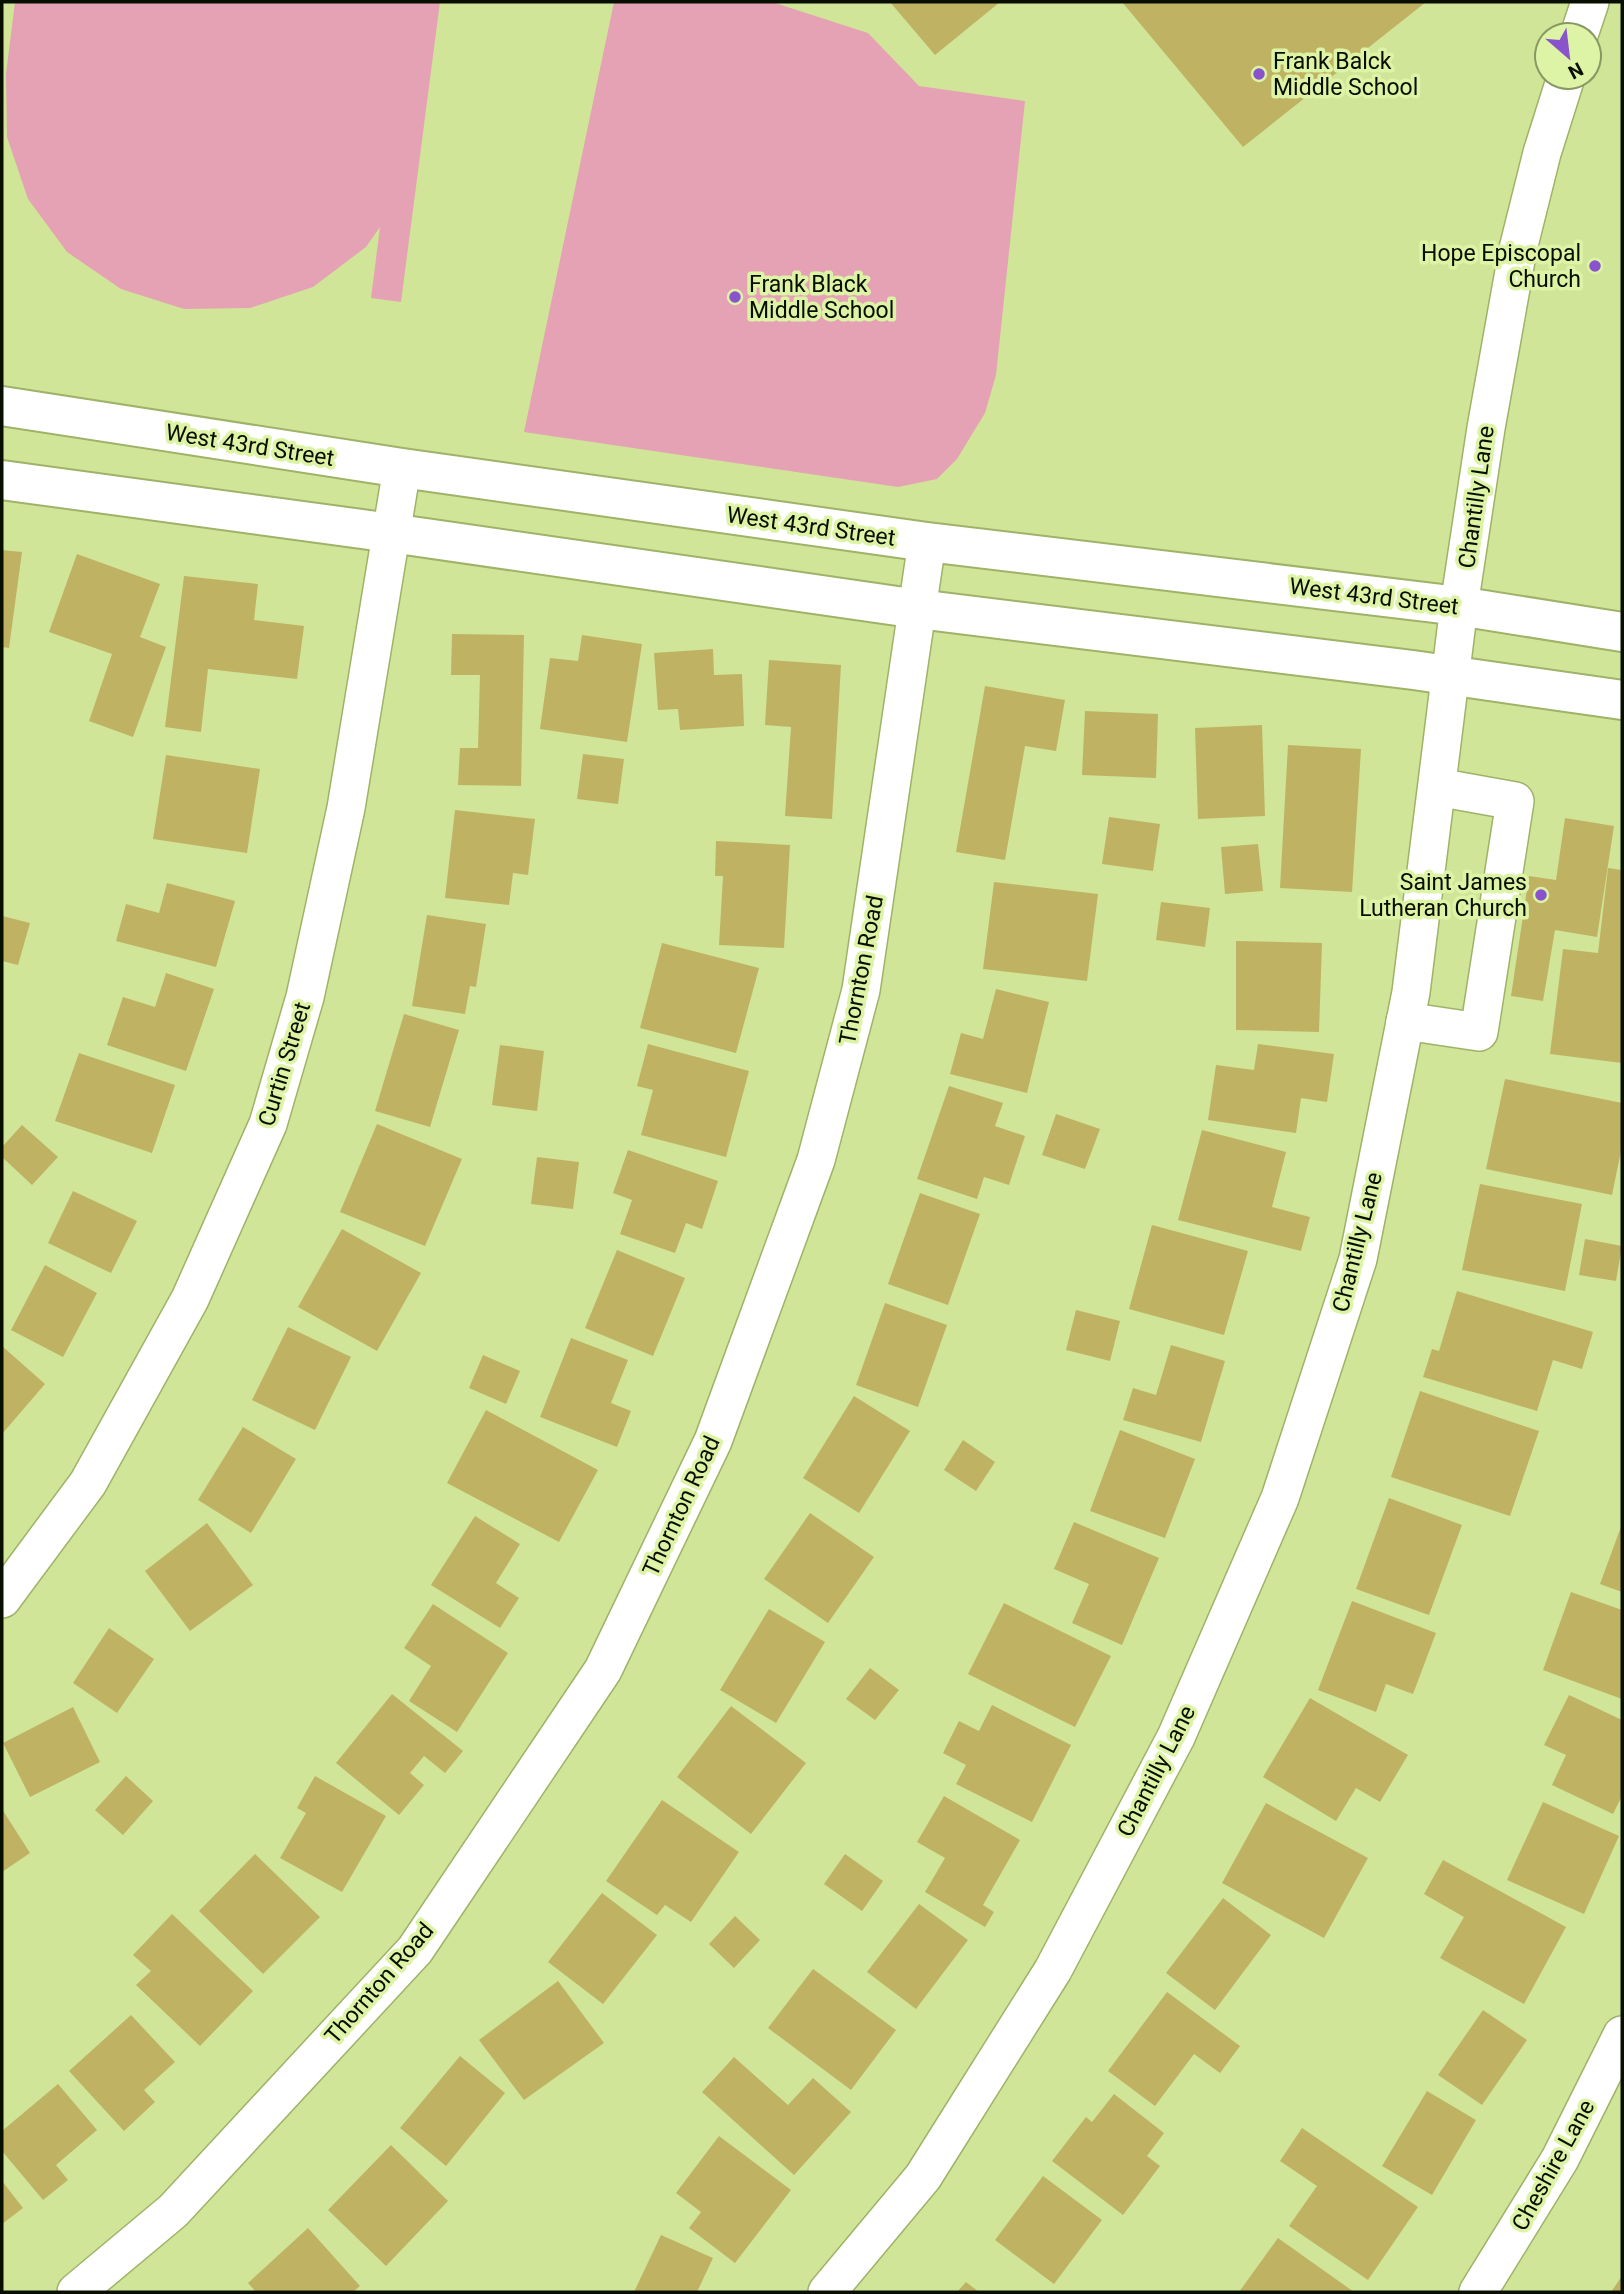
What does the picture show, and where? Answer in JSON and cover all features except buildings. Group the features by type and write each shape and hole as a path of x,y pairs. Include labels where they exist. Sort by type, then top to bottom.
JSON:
{"main road":[{"name":"West 43rd Street","path":"2,406 402,468 927,542 1459,606 1622,632"},
{"path":"2,480 918,609 1451,674 1622,700"}],"street":[{"path":"1584,21 1590,2"},
{"name":"Chantilly Lane","path":"827,2292 923,2177 1053,1970 1176,1737 1280,1497 1358,1259 1411,992 1459,606 1486,428 1518,249 1542,153 1562,91"},
{"name":"Curtin Street","path":"2,1599 88,1483 190,1299 268,1124 305,998 346,808 402,468"},
{"name":"Thornton Road","path":"76,2292 173,2211 415,1950 603,1670 713,1441 816,1160 861,990 927,542"},
{"path":"1405,1021 1479,1032 1515,801 1437,787"},
{"name":"Cheshire Lane","path":"1478,2292 1560,2159 1622,2035"}],"shaded area":[{"path":"15,2 440,2 401,302 371,298 380,227 366,247 313,287 250,308 184,309 121,289 67,252 28,199 7,137 6,74"},
{"path":"614,2 772,2 868,33 919,86 1025,101 996,375 985,413 957,459 937,479 898,487 524,432"}],"place":[{"name":"Frank Balck Middle School","path":"1259,74"},
{"name":"Hope Episcopal Church","path":"1595,266"},
{"name":"Frank Black Middle School","path":"735,297"},
{"name":"Saint James Lutheran Church","path":"1541,895"}]}
